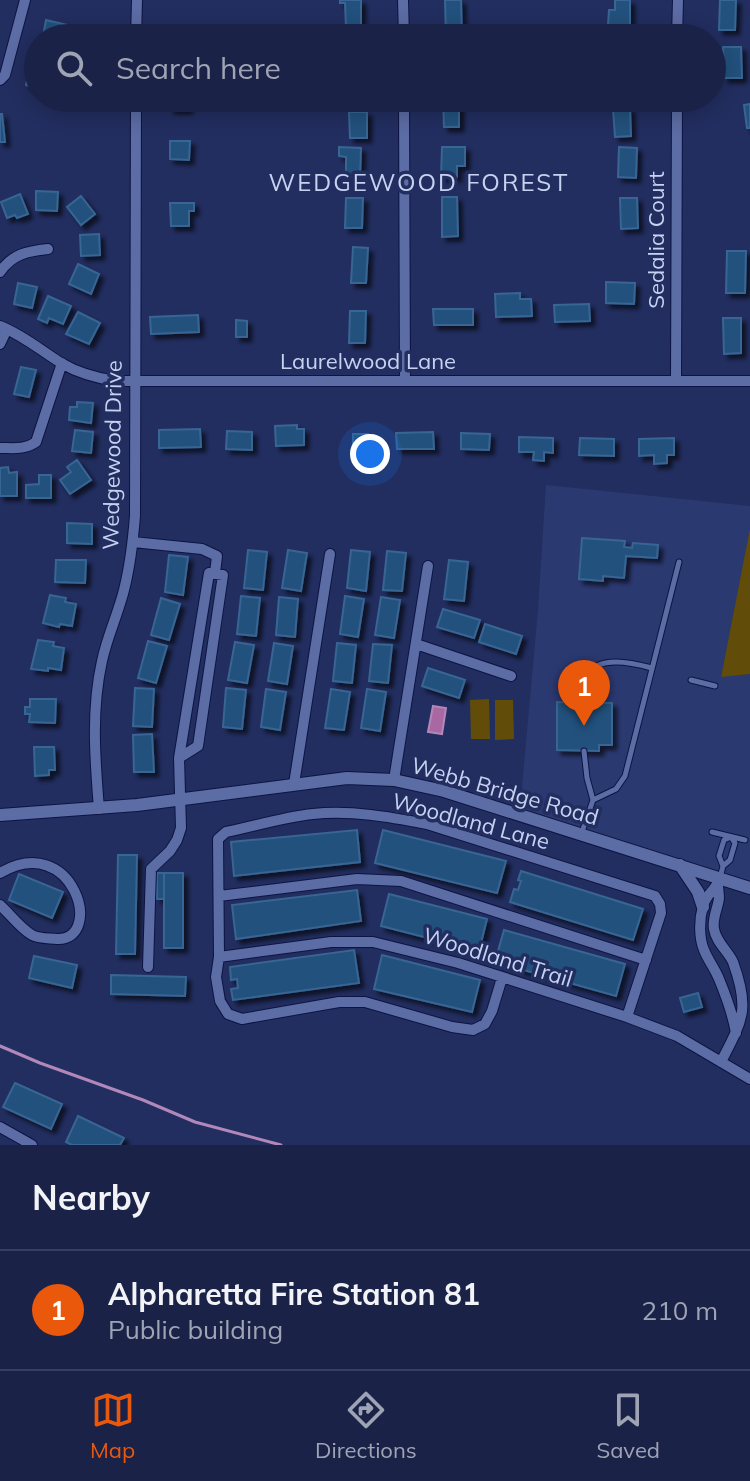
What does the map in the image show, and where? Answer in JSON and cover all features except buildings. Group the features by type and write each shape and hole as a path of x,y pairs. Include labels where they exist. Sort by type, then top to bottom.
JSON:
{"street":[{"path":"0,80 5,75 25,0"},
{"path":"136,24 137,0"},
{"path":"403,0 404,24"},
{"path":"677,24 678,0"},
{"name":"Wedgewood Drive","path":"99,809 94,743 95,705 102,660 124,590 135,516 136,112"},
{"path":"404,112 405,381"},
{"name":"Sedalia Court","path":"676,381 677,112"},
{"path":"0,272 12,258 22,253 48,249"},
{"path":"0,344 4,327"},
{"name":"Laurelwood Lane","path":"4,327 80,372 116,381 750,381"},
{"path":"0,448 22,449 40,445 62,363"},
{"path":"133,542 202,549 217,556 215,573"},
{"path":"294,784 330,554"},
{"path":"394,780 428,566"},
{"path":"148,967 151,869 170,851 181,828 179,758 209,573 215,573 223,575 198,746 179,758"},
{"path":"416,644 511,676"},
{"name":"Webb Bridge Road","path":"0,815 180,801 347,778 394,780 444,791 750,888"},
{"name":"Woodland Lane","path":"502,978 485,1024 473,1030 365,1002 339,1002 242,1019 228,1014 220,1001 216,977 219,957 218,839 226,832 313,814 389,817 427,824 655,896 661,913 627,1017"},
{"path":"0,873 11,866 34,862 52,867 69,880 76,891 80,919 78,929 63,939 41,938 32,935 0,905"},
{"path":"680,865 698,892 703,907"},
{"path":"720,876 708,893 700,923 703,949 719,979 736,1033"},
{"path":"720,876 714,929 733,962 745,998 745,1010 721,1062"},
{"path":"219,896 357,879 401,881 646,960"},
{"name":"Woodland Trail","path":"219,957 331,942 373,942 458,963 627,1017 677,1036 750,1079"},
{"path":"719,979 736,971"},
{"path":"0,1127 32,1145"}],"lane":[{"path":"593,800 616,789 625,776 679,562"},
{"path":"583,703 585,677 593,668 625,661 652,668"},
{"path":"691,680 715,686"},
{"path":"582,833 593,800 584,751"},
{"path":"712,832 745,840"},
{"path":"720,876 719,856 724,840 731,837"},
{"path":"720,876 730,860 735,843 731,837"}],"shaded area":[{"path":"546,485 750,506 750,528 721,676 750,674 750,887 525,817 522,787"},
{"path":"750,528 750,674 721,677"},
{"path":"489,699 490,739 471,739 470,700"},
{"path":"495,700 513,700 514,739 495,740"},
{"path":"433,706 446,708 442,734 428,732"}],"waterway":[{"path":"0,1046 195,1122 281,1145"}],"place":[{"name":"Alpharetta Fire Station 81","path":"584,726"}],"district":[{"name":"WEDGEWOOD FOREST","path":"419,182"}]}
